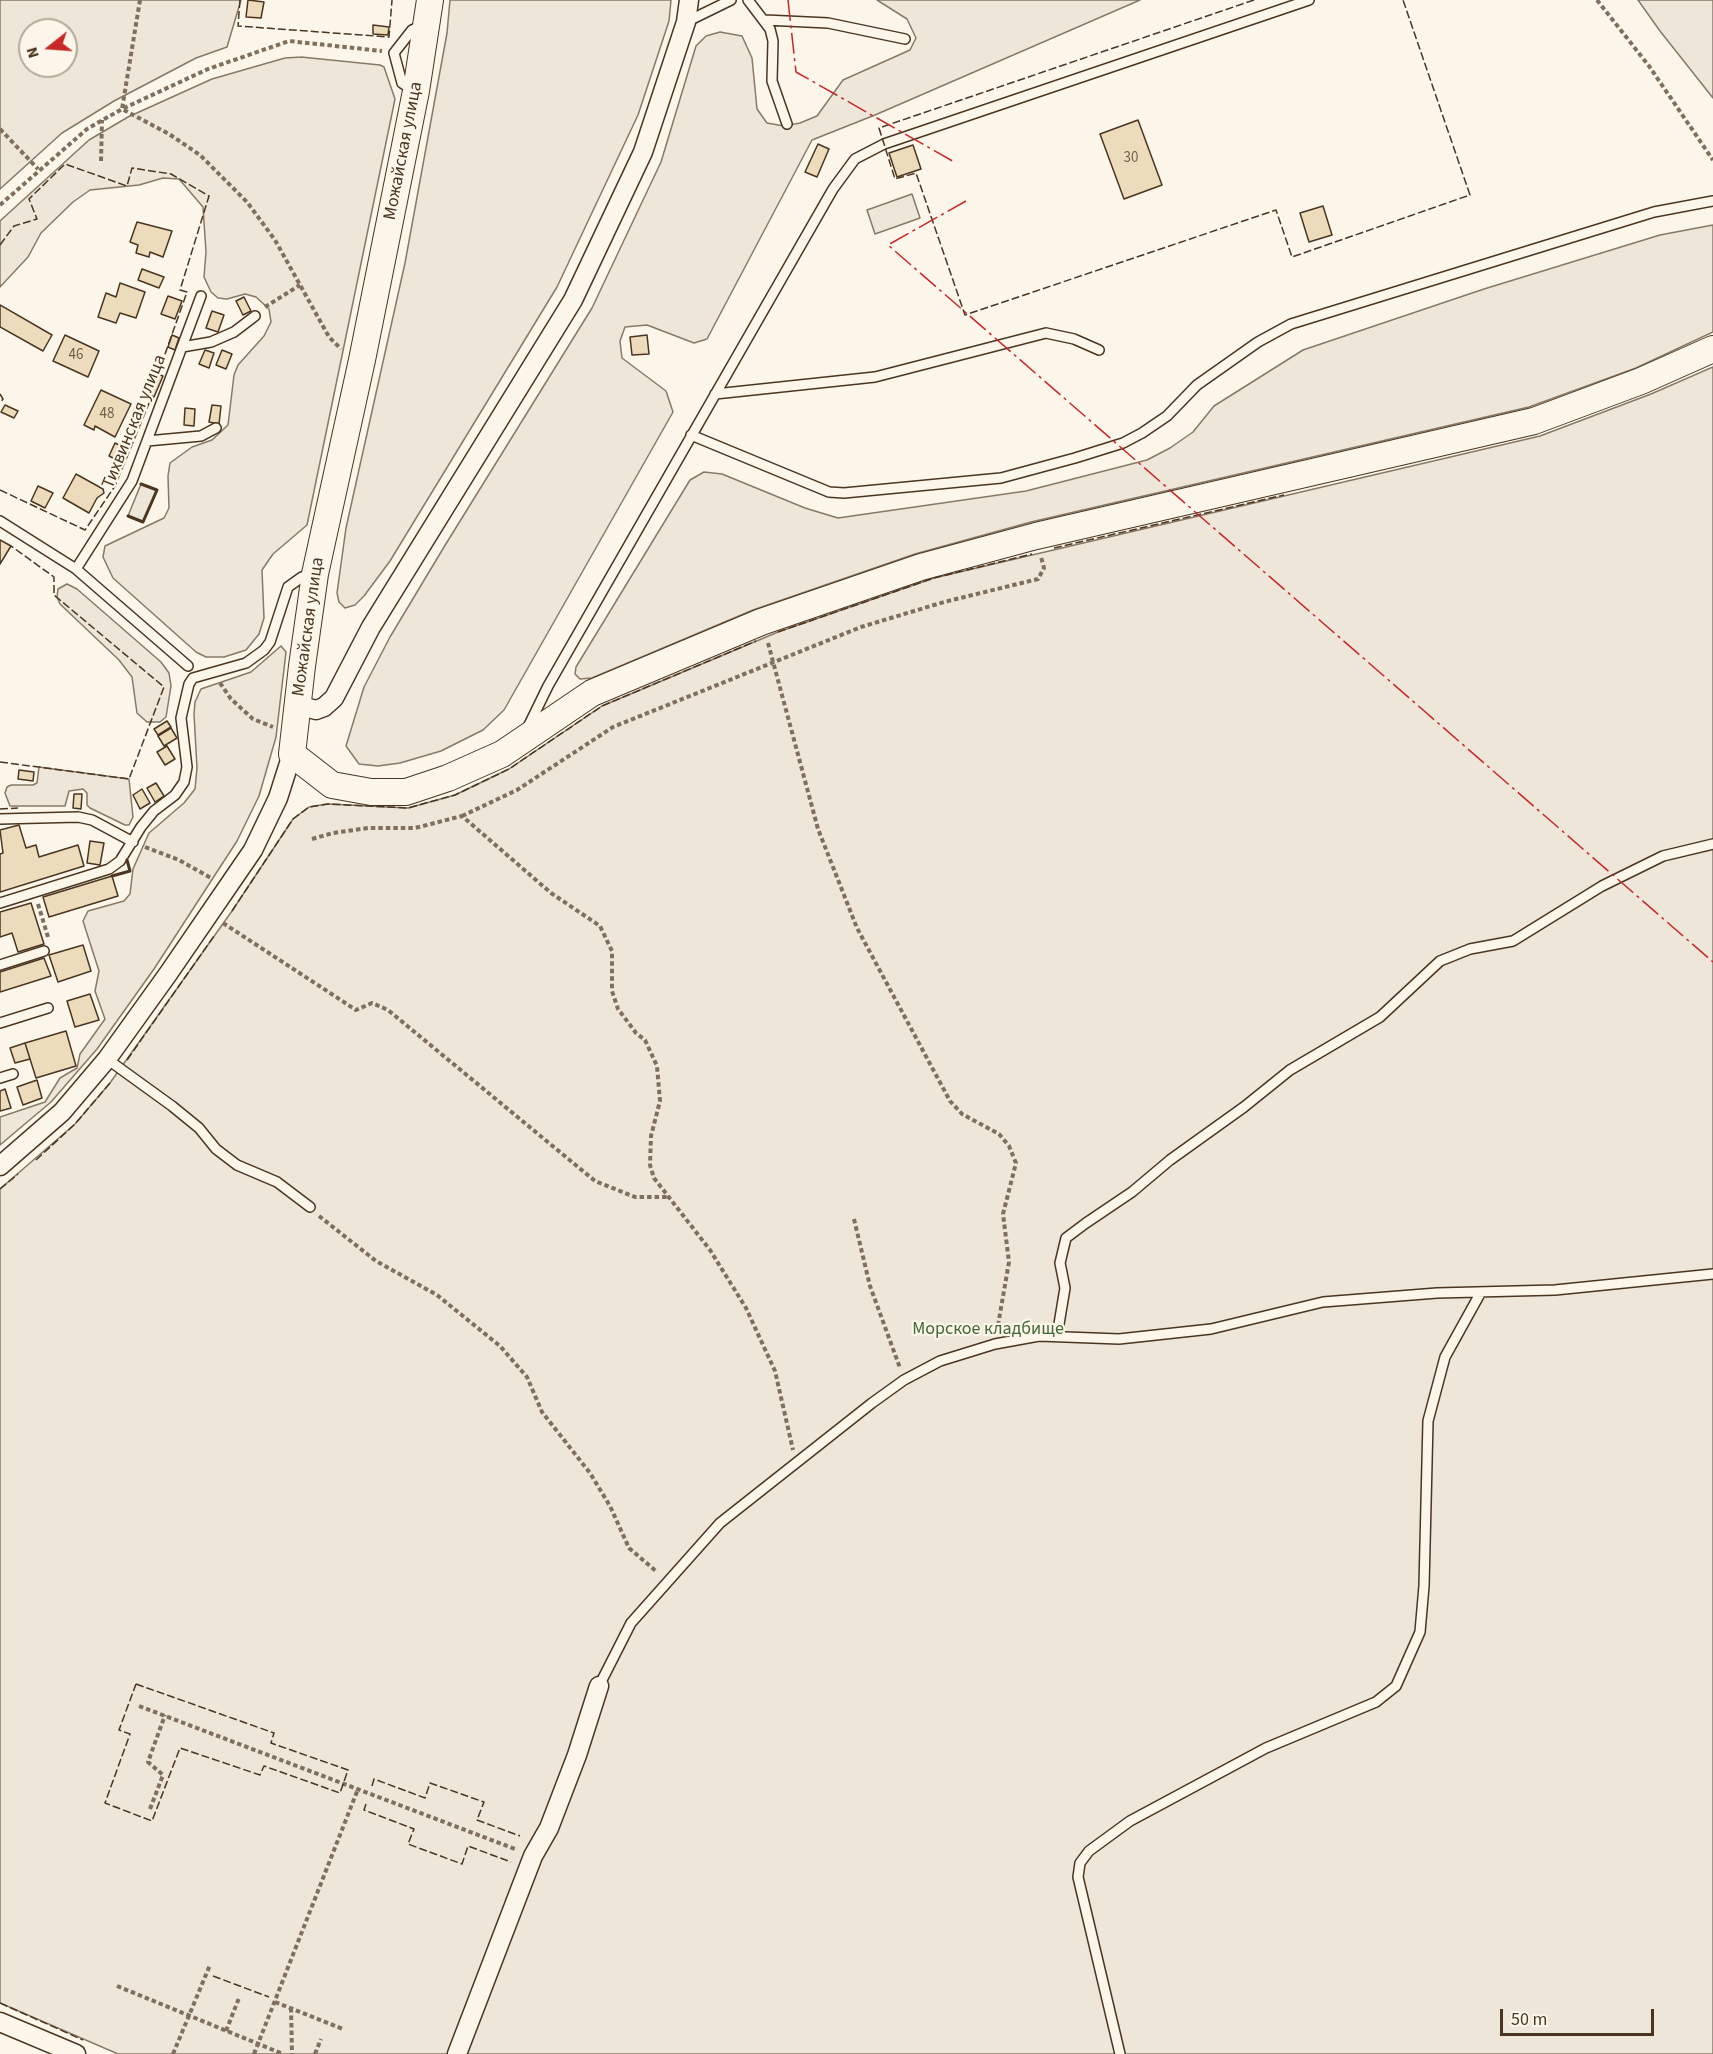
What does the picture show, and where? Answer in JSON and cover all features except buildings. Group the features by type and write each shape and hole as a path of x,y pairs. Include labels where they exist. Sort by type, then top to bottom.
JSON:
{"main road":[{"name":"Можайская улица","path":"294,744 315,574 362,360 416,91 428,12"},
{"path":"294,744 332,785 371,792 406,792 448,778 502,754 592,693 761,622 921,567 1036,536 1534,421 1641,381 1713,349"}],"street":[{"path":"298,705 316,710 324,707 334,698 370,627 573,300 643,152 686,22 689,0"},
{"name":"Можайская улица","path":"0,1166 62,1112 107,1059 210,914 252,850 278,798 294,744"},
{"path":"457,2054 533,1856 549,1828 599,1686"},
{"path":"0,2022 46,2049 76,2054"}],"lane":[{"path":"686,22 731,0"},
{"path":"748,0 765,20 772,41 771,70 774,89 787,124"},
{"path":"523,738 548,686 841,174 862,153 1309,0"},
{"path":"416,91 402,83 394,53 428,12"},
{"path":"765,20 828,23 905,39"},
{"path":"691,435 829,492 844,493 1001,478 1075,458 1124,442 1142,433 1167,416 1197,385 1258,342 1291,324 1653,212 1713,201"},
{"name":"Тихвинская улица","path":"76,569 132,481 201,296"},
{"path":"182,348 211,342 234,332 255,316"},
{"path":"715,394 875,377 1046,333 1074,339 1099,351"},
{"path":"147,441 201,436 216,428"},
{"path":"0,521 76,569 188,666"},
{"path":"0,903 109,869 120,861 154,811 175,795 184,782 187,767 181,718 183,701 193,678 246,663 264,650 270,642 288,587 302,577 315,574"},
{"path":"0,819 78,817 92,820 133,842"},
{"path":"1057,1336 1065,1288 1060,1263 1066,1238 1086,1222 1132,1192 1170,1160 1244,1107 1290,1070 1380,1017 1440,961 1470,949 1513,941 1602,886 1663,856 1713,844"},
{"path":"0,965 44,951"},
{"path":"0,1023 48,1008"},
{"path":"107,1059 199,1128 216,1149 237,1165 277,1182 310,1207"},
{"path":"0,1078 13,1074"},
{"path":"599,1686 631,1623 720,1524 795,1463 904,1380 940,1361 995,1344 1057,1336 1119,1339 1211,1329 1323,1302 1481,1292 1556,1290 1713,1274"},
{"path":"1120,2054 1078,1877 1080,1863 1089,1851 1130,1821 1266,1748 1376,1702 1396,1686 1420,1632 1424,1586 1424,1516 1430,1411 1445,1357 1481,1292"}],"path":[{"path":"122,109 140,0"},
{"path":"1597,0 1649,66 1713,160"},
{"path":"0,204 87,129 122,109 208,69 289,41 394,53"},
{"path":"122,109 169,134 200,155 228,180 259,218 300,285 328,337 339,347 362,360"},
{"path":"101,162 102,120"},
{"path":"0,129 38,169"},
{"path":"255,316 270,303 300,285"},
{"path":"312,839 333,833 368,828 415,828 462,816 517,790 613,727 773,660 861,627 913,611 1038,579 1044,568 1036,536"},
{"path":"761,622 818,829 857,928 950,1101 962,1114 999,1134 1009,1146 1016,1163 1003,1214 1009,1262 995,1344"},
{"path":"211,674 231,699 253,719 294,744"},
{"path":"462,816 551,893 600,926 612,951 612,992 618,1009 636,1033 645,1040 657,1066 660,1101 651,1136 650,1165 654,1178 710,1250 746,1308 776,1371 788,1419 795,1463"},
{"path":"133,842 179,860 227,888"},
{"path":"35,892 49,940 44,951"},
{"path":"210,914 356,1010 372,1003 388,1010 595,1181 635,1197 668,1197"},
{"path":"310,1207 342,1236 376,1261 437,1294 500,1346 527,1377 542,1412 590,1473 610,1506 628,1548 668,1582"},
{"path":"854,1219 870,1286 904,1380"},
{"path":"140,1706 533,1856"},
{"path":"150,1809 163,1775 148,1762 165,1715"},
{"path":"254,2054 357,1789"},
{"path":"174,2054 210,1965"},
{"path":"117,1986 283,2054"},
{"path":"226,2031 239,1998"},
{"path":"275,2002 344,2029"},
{"path":"291,2008 292,2054"},
{"path":"315,2054 321,2039"}],"green space":[{"path":"0,0 241,0 227,47 196,58 114,101 62,133 0,189"},
{"path":"450,0 671,0 669,21 638,115 557,287 390,561 364,596 355,605 345,608 339,602 337,593 346,528 405,263 447,33"},
{"path":"877,0 1140,0 812,140 707,339 694,343 647,325 625,327 620,341 622,358 666,391 673,412 504,710 483,730 441,751 400,763 378,766 359,764 346,746 364,687 390,637 444,547 592,308 661,162 696,46 706,36 720,32 742,36 752,58 757,109 767,123 784,126 800,123 817,116 843,80 910,50 916,38 907,19"},
{"path":"1638,0 1713,0 1713,98 1660,31"},
{"path":"301,57 380,65 384,67 395,99 307,525 273,554 262,570 264,618 259,634 246,650 224,657 206,657 196,652 113,578 103,557 105,546 164,518 169,508 170,463 192,447 212,440 228,425 234,375 238,365 264,336 271,322 269,309 256,297 245,294 227,299 218,298 211,292 204,277 206,252 203,207 179,179 163,178 139,185 90,190 73,202 41,233 28,257 0,287 0,221 89,140 128,117 212,79 285,58"},
{"path":"1713,225 1713,332 1636,368 1529,407 1031,522 915,554 753,610 592,678 580,679 575,674 576,667 690,480 704,472 722,474 805,508 838,518 1026,491 1147,460 1193,432 1214,406 1303,350 1484,289 1660,235"},
{"name":"Морское кладбище","path":"1713,367 1713,2054 118,2054 0,2003 0,1189 75,1124 110,1083 232,911 293,819 309,807 328,804 408,808 455,795 509,769 602,706 778,632 934,578 1540,436 1651,394"},
{"path":"67,584 77,589 161,662 169,673 171,686 166,717 160,722 147,722 137,713 132,677 119,660 60,604 57,597 58,589"},
{"path":"281,646 286,652 276,737 259,796 237,841 154,969 97,1049 51,1102 0,1145 0,1117 45,1102 60,1078 77,1068 80,1054 105,1019 95,991 99,971 83,921 88,911 124,901 130,894 133,869 149,833 184,803 195,789 197,768 194,714 195,702 201,689 251,672"},
{"path":"39,767 129,779 133,817 129,825 90,808 87,805 87,793 83,789 69,791 65,806 10,806 5,793 7,787 37,783"}],"shaded area":[{"path":"912,194 920,218 875,234 867,210"},
{"path":"141,484 157,490 143,522 128,516"}],"fence":[{"path":"240,0 238,26 389,37 392,0"},
{"path":"1254,0 879,128 895,179 916,173 965,315 1276,210 1292,257 1470,195 1403,0"},
{"path":"0,245 14,226 37,219 29,199 65,164 127,186 132,168 171,174 209,196 180,290 187,292 158,374"},
{"path":"0,394 3,399 0,403"},
{"path":"0,490 85,530 115,486 152,396"},
{"path":"1054,548 1284,495"},
{"path":"0,762 129,779 164,687 54,595 54,577 11,546"},
{"path":"778,632 934,578 1032,554"},
{"path":"232,911 293,819 309,807 328,804 408,808 455,795 509,769 602,706 756,641"},
{"path":"0,809 18,808"},
{"path":"127,1060 214,936"},
{"path":"36,1160 75,1124 110,1083"},
{"path":"0,1189 18,1174"},
{"path":"136,1684 274,1733 271,1743 348,1770 340,1793 264,1766 260,1775 180,1748 152,1821 105,1803 130,1734 119,1730 136,1684"},
{"path":"372,1786 374,1779 425,1798 430,1783 484,1802 477,1820 520,1836"},
{"path":"366,1804 364,1810 414,1829 408,1844 462,1864 468,1846 511,1862"},
{"path":"213,1976 269,1997"},
{"path":"0,2003 83,2040"}],"wall":[{"path":"128,516 143,522 157,490 141,484"},
{"path":"112,876 130,871 127,860"}],"power":[{"path":"788,0 796,72 956,163"},
{"path":"966,201 888,245 1713,962"}]}
